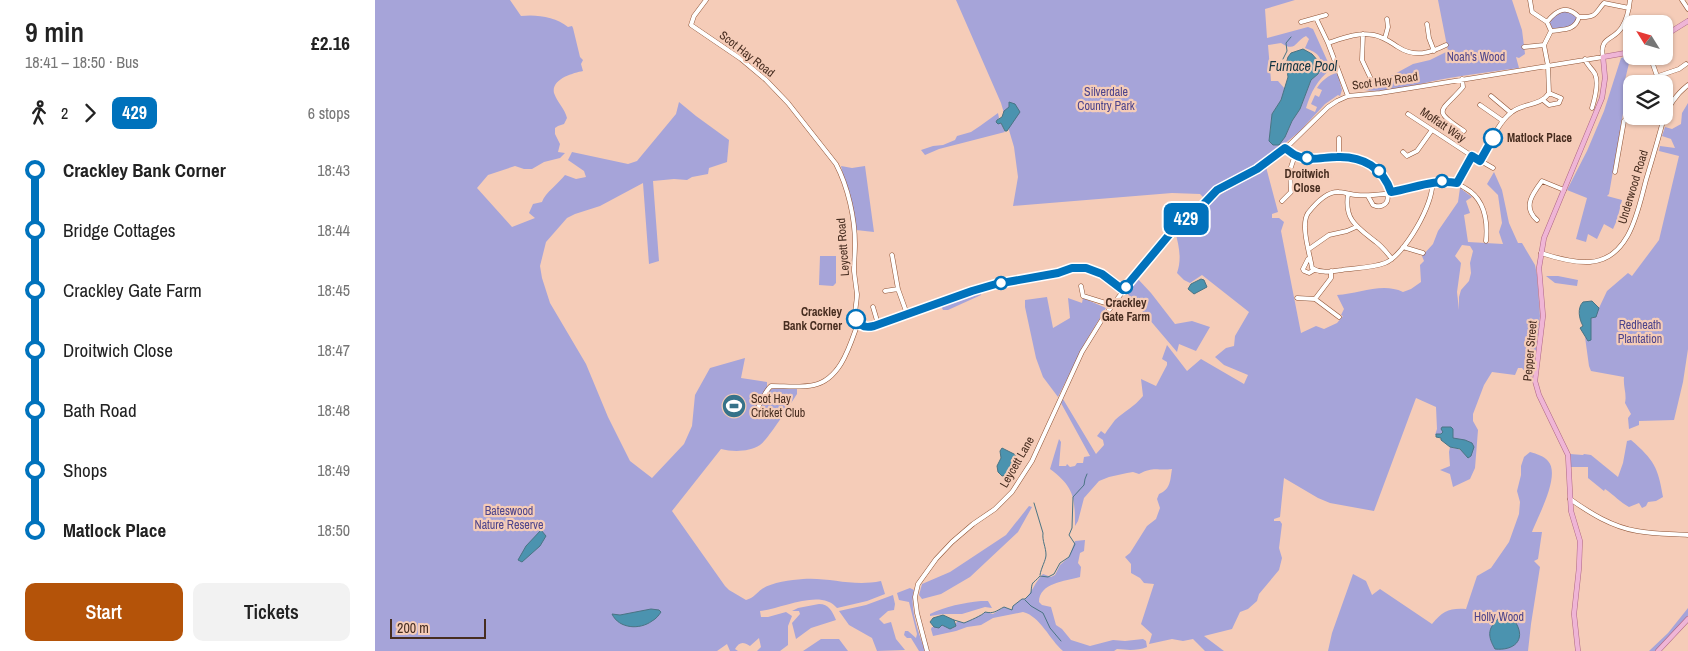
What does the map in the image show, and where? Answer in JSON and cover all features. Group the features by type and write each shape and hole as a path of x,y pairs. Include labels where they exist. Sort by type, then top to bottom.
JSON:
{"main road":[{"path":"1673,30 1688,21"},
{"path":"1603,57 1623,54"},
{"name":"Pepper Street","path":"1578,651 1574,614 1580,541 1571,510 1568,455 1539,395 1535,380 1543,316 1539,268 1544,238 1602,98 1605,78 1603,57"},
{"path":"1658,651 1688,619"}],"street":[{"name":"Scot Hay Road","path":"706,0 693,16 691,25 752,68 776,90 833,160 841,175"},
{"path":"1530,0 1532,12 1547,22 1551,31"},
{"path":"1603,57 1602,44 1620,30 1625,22 1631,0"},
{"path":"1682,0 1688,9"},
{"path":"1579,17 1595,14 1604,3 1629,8"},
{"path":"1547,22 1554,14 1568,10 1574,12 1579,17"},
{"path":"1301,22 1326,15"},
{"path":"1551,31 1574,27 1579,17"},
{"path":"1316,18 1328,43 1348,96"},
{"path":"1385,38 1388,28 1387,19"},
{"path":"1427,24 1429,38 1434,51"},
{"path":"1480,161 1510,112 1543,100 1549,93 1548,66 1544,45 1551,31"},
{"path":"1328,43 1352,35 1363,34 1385,38 1410,53 1427,54 1446,45"},
{"path":"1363,34 1362,60 1371,79"},
{"path":"1526,47 1544,45"},
{"name":"Scot Hay Road","path":"1123,291 1174,229 1199,209 1217,190 1257,169 1285,148 1328,107 1337,101 1348,96 1380,93 1603,57"},
{"path":"1585,60 1595,76 1596,86 1592,108"},
{"path":"1660,75 1679,69 1686,64"},
{"path":"1462,79 1463,87 1444,106 1443,115 1446,120 1464,131"},
{"name":"Underwood Road","path":"1673,99 1688,85"},
{"path":"1543,100 1549,105 1559,103 1561,98 1549,93"},
{"path":"1491,96 1510,112"},
{"path":"1480,105 1503,122"},
{"name":"Moffatt Way","path":"1408,114 1493,168"},
{"path":"1617,170 1623,125"},
{"name":"Underwood Road","path":"1541,253 1564,260 1590,262 1612,253 1622,244 1636,218 1662,125"},
{"path":"1403,152 1407,156 1413,154 1432,130"},
{"path":"1339,138 1339,157"},
{"path":"1285,148 1295,155 1311,159 1339,157 1360,159 1374,166 1388,184 1389,193 1383,206 1378,207 1373,205 1368,196"},
{"path":"1282,201 1291,192 1291,170 1295,155"},
{"path":"1457,183 1472,156"},
{"name":"Leycett Road","path":"754,415 766,391 771,386 797,387 817,385 834,373 843,361 857,321 857,301 854,270 854,237 850,208 841,175"},
{"path":"1537,220 1533,216 1529,201 1543,180 1564,190"},
{"path":"1433,182 1433,190 1427,208 1403,247 1392,259 1375,265 1331,271 1318,272 1313,269 1305,219 1308,213 1328,194 1341,192 1368,196 1410,189 1433,182 1446,181 1457,183 1473,193 1481,204 1486,216 1486,241"},
{"path":"1347,194 1348,213 1356,227 1376,242 1392,259"},
{"path":"1309,249 1329,235 1356,227"},
{"path":"1403,247 1423,253"},
{"path":"892,255 898,289 907,314"},
{"path":"1311,258 1308,259 1303,268 1304,271 1309,273 1313,269"},
{"path":"857,321 862,326 868,327 996,284 1058,273 1072,268 1086,268 1102,274 1123,291"},
{"path":"1315,299 1331,278 1331,271"},
{"path":"1081,286 1083,296 1112,305"},
{"path":"885,291 898,289"},
{"name":"Leycett Lane","path":"927,651 917,613 915,597 918,584 936,559 952,542 995,509 1013,492 1031,460 1082,352 1123,291"},
{"path":"1297,298 1315,299 1339,318"},
{"path":"873,306 879,324"},
{"path":"1570,499 1591,514 1625,529 1637,532 1688,535"}],"green space":[{"name":"Bateswood Nature Reserve","path":"375,0 510,0 521,16 546,17 568,27 572,26 580,57 583,60 581,64 583,71 559,80 554,88 555,96 567,118 564,124 555,128 555,134 560,144 558,152 565,153 560,158 544,162 532,169 515,166 488,175 477,188 512,227 535,218 529,213 533,204 542,202 565,175 576,179 586,177 584,171 568,160 572,152 628,164 637,161 676,114 679,102 729,140 727,162 709,168 708,174 692,177 687,180 653,181 659,261 649,264 643,183 600,206 567,218 546,242 540,266 550,303 586,364 608,417 630,461 652,478 684,444 692,426 695,395 710,368 745,358 741,378 767,382 767,392 774,388 797,388 797,394 760,445 746,450 731,451 721,449 672,511 729,590 746,600 771,585 803,579 823,579 860,583 881,581 885,594 867,601 837,608 830,602 811,600 760,611 761,617 786,612 792,616 788,626 788,645 780,651 757,651 761,647 759,638 750,646 745,643 738,645 735,649 738,651 730,651 727,644 717,651 375,651"},
{"name":"Silverdale Country Park","path":"956,0 1295,0 1265,9 1267,38 1308,27 1313,29 1331,69 1315,87 1306,108 1315,112 1317,107 1311,104 1315,95 1319,97 1322,90 1317,88 1331,75 1336,73 1338,75 1342,90 1340,96 1338,95 1325,104 1299,132 1266,159 1213,189 1205,199 1200,194 1172,193 1013,206 1018,177 1014,147 1001,103","holes":["1306,36 1309,39 1305,48 1320,58 1322,71 1311,80 1300,109 1285,137 1269,141 1272,114 1281,100 1285,89 1278,81 1271,81 1268,45 1281,43 1290,47"]},
{"name":"Noah's Wood","path":"1438,0 1512,0 1522,30 1525,54 1519,58 1516,57 1519,68 1449,78 1390,90 1379,91 1357,88 1360,85 1378,83 1413,64 1430,60 1448,51"},
{"path":"1568,9 1579,17 1574,27 1551,31 1547,22 1554,14"},
{"path":"1623,57 1623,65 1629,65 1626,75 1623,75 1623,113 1609,194 1607,196 1622,200 1613,229 1604,224 1597,239 1588,234 1586,242 1576,239 1587,198 1567,190 1587,151 1604,111 1621,58"},
{"name":"Redheath Plantation","path":"1688,103 1688,349 1683,382 1674,420 1639,421 1639,425 1629,429 1628,418 1631,414 1625,403 1624,377 1591,371 1585,337 1588,341 1591,318 1599,308 1607,291 1628,273 1632,276 1659,240 1679,156 1659,151 1660,146 1675,148 1671,139 1662,136 1665,127 1672,129 1681,124 1682,113"},
{"path":"998,113 999,118 997,120 1001,123 1005,132 939,149 925,155 921,150 955,140 957,136 971,132"},
{"path":"841,166 852,168 865,166 874,232 856,230"},
{"path":"1266,167 1278,212 1272,214 1272,218 1279,218 1284,222 1281,231 1301,333 1316,326 1324,329 1337,323 1343,316 1341,315 1344,309 1337,295 1379,288 1395,289 1403,292 1421,282 1420,265 1424,261 1422,256 1433,244 1438,231 1458,202 1460,188 1472,197 1466,201 1470,213 1464,215 1468,242 1503,244 1499,232 1502,223 1498,195 1487,184 1494,172 1502,190 1509,223 1518,243 1522,243 1535,265 1540,316 1533,376 1530,377 1522,368 1518,368 1515,375 1492,372 1484,385 1473,414 1473,421 1478,430 1475,468 1470,479 1453,487 1450,474 1440,470 1450,466 1450,447 1462,451 1466,456 1471,456 1453,438 1443,432 1435,435 1437,429 1436,407 1416,398 1374,511 1330,503 1284,478 1280,517 1274,519 1274,521 1280,521 1282,524 1279,548 1282,558 1279,570 1259,594 1257,601 1248,609 1240,612 1232,629 1204,636 1224,651 1205,651 1193,639 1183,641 1172,639 1149,644 1152,634 1141,624 1154,584 1144,583 1140,578 1131,573 1131,564 1125,557 1130,553 1147,526 1156,519 1160,508 1157,499 1159,494 1168,487 1172,469 1152,469 1139,474 1133,472 1099,481 1084,498 1075,526 1071,493 1064,481 1050,469 1059,439 1061,442 1059,466 1066,466 1067,464 1070,467 1075,466 1077,463 1083,463 1084,457 1090,456 1061,403 1063,399 1096,454 1104,445 1103,440 1097,436 1101,431 1105,434 1115,420 1143,396 1141,379 1156,386 1167,365 1167,362 1162,359 1167,345 1187,371 1201,359 1244,384 1248,375 1224,365 1215,357 1226,348 1234,346 1235,336 1249,312 1202,275 1190,283 1177,273 1179,252 1175,231 1213,199","holes":["1462,245 1470,246 1473,251 1470,263 1471,273 1469,281 1461,290 1459,310 1457,292 1461,263 1455,256"]},
{"path":"820,256 836,256 836,283 833,286 819,285"},
{"path":"1546,276 1578,280 1577,286 1555,283"},
{"path":"1137,278 1175,324 1192,321 1210,327 1196,351 1179,344 1177,352 1126,292"},
{"path":"980,290 981,295 948,310 943,310 940,304"},
{"path":"1047,297 1053,328 1070,318 1068,298 1082,303 1083,298 1106,308 1086,341 1058,397 1043,377 1036,358 1025,307 1025,300"},
{"path":"1631,440 1645,453 1654,465 1663,497 1656,501 1648,502 1642,508 1639,503 1629,507 1605,489 1604,491 1588,478 1588,467 1570,467 1570,454 1591,455 1618,477 1627,441"},
{"name":"Holly Wood","path":"1530,452 1542,456 1548,461 1552,476 1547,496 1532,532 1542,532 1538,559 1534,561 1540,567 1528,651 1328,651 1332,633 1353,574 1366,581 1372,595 1380,589 1432,624 1447,611 1466,609 1477,576 1491,568 1509,542 1519,514 1520,502 1517,491 1521,466 1524,457"},
{"path":"1029,506 1032,507 1018,532 970,577 941,594 922,599 919,595 922,584 950,572 1006,535"},
{"path":"1085,540 1084,551 1080,553 1078,563 1081,567 1080,577 1048,587 1040,596 1039,602 1042,605 1051,607 1056,625 1071,640 1090,646 1113,640 1143,639 1146,641 1147,647 1136,650 1063,651 1035,618 1023,612 993,618 981,625 933,636 932,627 944,625 950,629 956,626 958,621 964,623 985,612 993,614 1004,607 1012,610 1013,606 1028,596 1043,574 1051,577 1055,575 1060,565 1069,557 1075,541"},
{"path":"910,588 914,590 914,613 925,651 919,651 911,638 907,638 904,635 905,631 908,631 916,638 917,634 909,602 899,600 897,593"},
{"path":"893,595 894,610 888,611 879,619 884,624 891,622 896,639 905,650 877,651 872,638 849,625 839,611 866,605"},
{"path":"988,601 992,608 985,607 962,614 930,616 930,614 936,611 948,607"},
{"path":"819,604 828,607 836,620 811,628 796,639 792,623 800,614 799,611 792,611"},
{"path":"1688,608 1688,617 1656,651 1649,651 1668,633"},
{"path":"821,639 839,639 848,651 803,651"}],"water":[{"name":"Furnace Pool","path":"1303,49 1312,54 1319,62 1320,70 1311,80 1300,109 1285,137 1279,145 1273,145 1269,141 1272,114 1281,100 1288,77 1286,64 1288,57 1291,53"},
{"path":"1009,102 1015,104 1020,112 1007,131 1005,131 1001,123 998,124 996,122 1009,107"},
{"path":"1201,279 1204,280 1207,287 1194,294 1188,289 1191,284"},
{"path":"1592,301 1599,308 1596,317 1591,318 1591,340 1588,341 1580,328 1583,326 1579,310 1583,302"},
{"path":"1442,427 1451,427 1453,429 1453,438 1472,443 1474,447 1471,456 1468,458 1460,449 1450,447 1441,438 1436,437 1436,434 1443,432"},
{"path":"1002,448 1018,458 1014,471 1002,476 998,472 997,466 1001,458 1000,451"},
{"path":"541,530 546,536 540,546 522,562 518,560 526,546"},
{"path":"651,609 661,612 647,624 636,627 620,623 612,614 620,615"},
{"path":"943,615 954,620 956,626 950,629 942,625 939,628 934,627 930,622 933,618"},
{"path":"1498,619 1516,623 1520,635 1513,646 1495,649 1490,637 1490,630"}],"waterway":[{"path":"1283,59 1287,51 1286,43 1291,37"},
{"path":"954,620 964,623 985,612 997,611 1004,607 1012,610 1013,606 1031,593 1032,584 1040,576 1048,577 1054,574 1060,563 1069,557 1075,544 1069,535 1072,528 1073,497 1084,485 1087,474"},
{"path":"1034,503 1043,533 1046,552 1040,575"},
{"path":"1025,600 1043,613 1050,628 1061,641"}],"bus line":[{"name":"429","path":"856,319 862,326 874,326 972,291 996,284 1058,273 1072,268 1086,268 1102,274 1123,290 1174,229 1199,209 1217,190 1257,169 1285,148 1295,155 1311,159 1339,157 1360,159 1374,166 1383,176 1391,192 1439,181 1457,183 1472,156 1480,161 1493,138"}],"place":[{"name":"Matlock Place","path":"1493,138"},
{"name":"Droitwich Close","path":"1307,158"},
{"name":"Crackley Gate Farm","path":"1126,287"},
{"name":"Crackley Bank Corner","path":"856,319"},
{"name":"Scot Hay Cricket Club","path":"734,406"}]}
